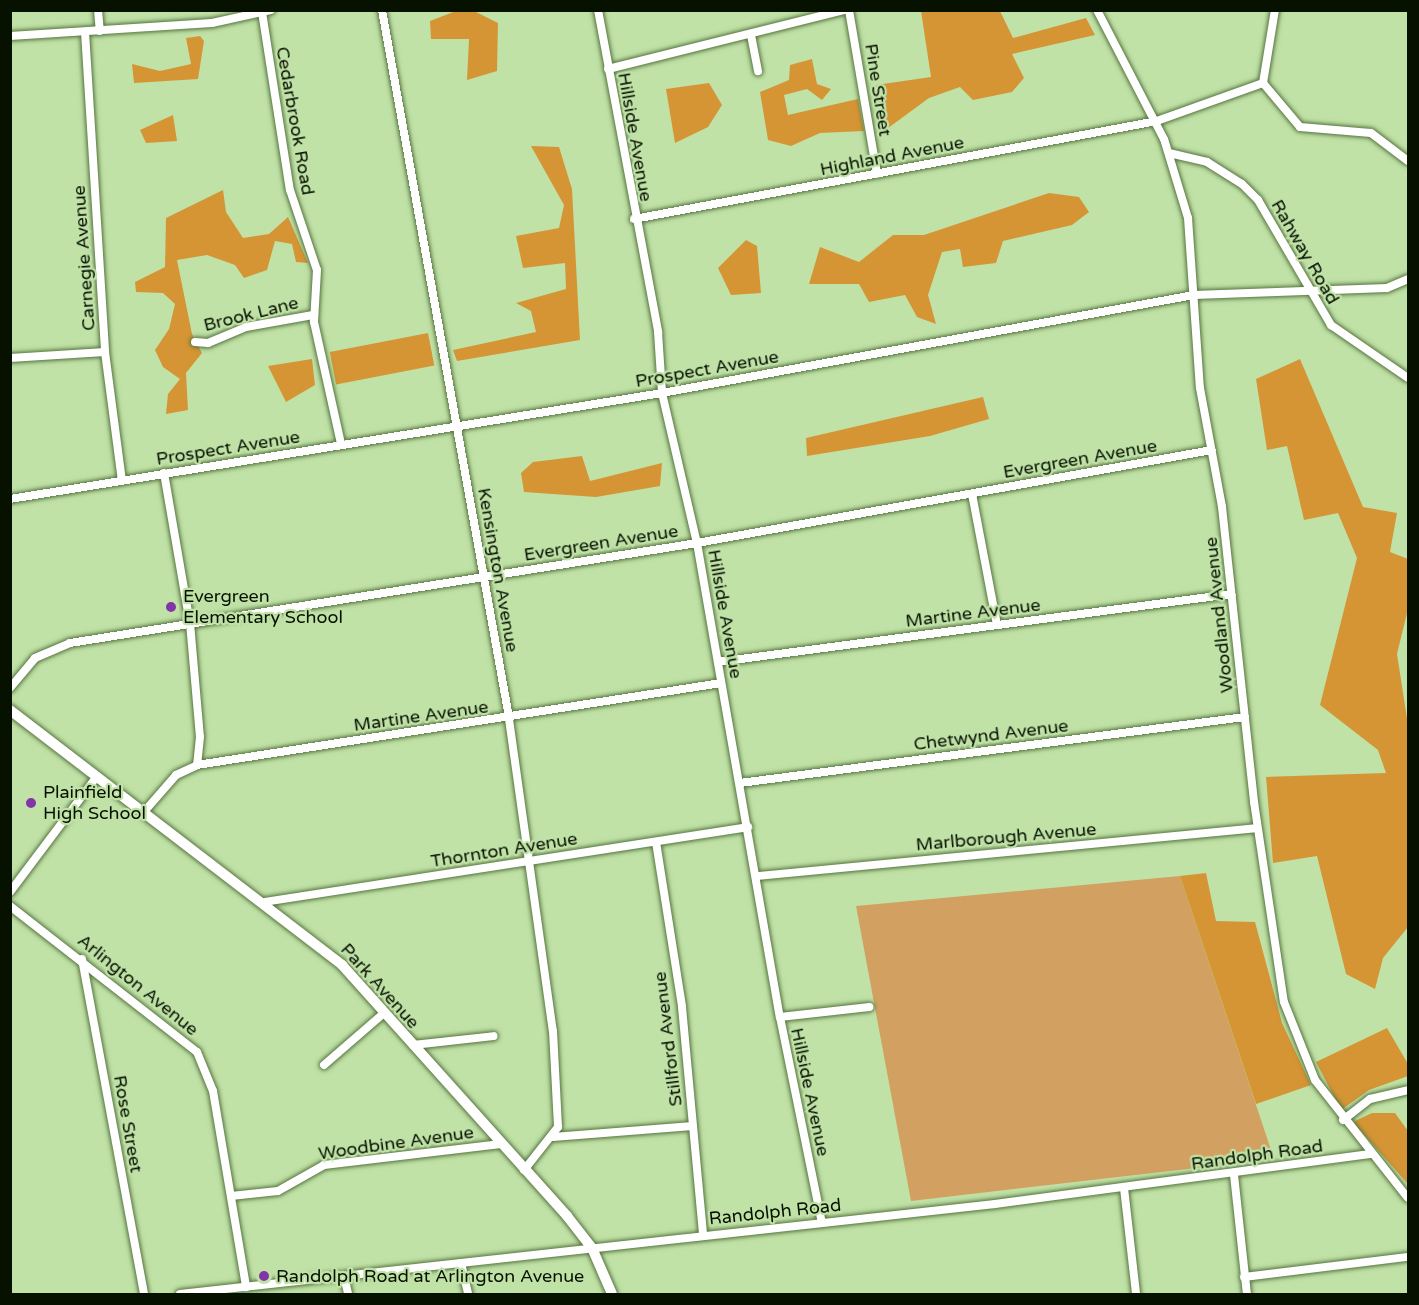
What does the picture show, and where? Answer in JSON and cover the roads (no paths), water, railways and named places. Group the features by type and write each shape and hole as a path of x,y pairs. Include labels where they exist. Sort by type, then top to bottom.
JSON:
{"main road":[{"name":"Park Avenue","path":"10,710 143,813 264,902 342,965 411,1046 592,1248 612,1294"}],"street":[{"path":"98,10 100,30"},
{"path":"10,36 85,32 271,10"},
{"name":"Kensington Avenue","path":"382,10 509,719 554,1040 559,1108 554,1137"},
{"name":"Hillside Avenue","path":"598,10 634,219 658,332 662,393 697,543 758,876 780,1017 822,1223"},
{"path":"608,69 847,10"},
{"name":"Pine Street","path":"847,10 876,174"},
{"name":"Woodland Avenue","path":"1097,10 1155,121 1169,153 1188,218 1200,388 1212,450 1232,594 1257,828 1284,1002 1312,1072 1343,1120 1408,1198"},
{"path":"1275,10 1263,83 1300,127 1371,133 1408,161"},
{"name":"Cedarbrook Road","path":"262,12 287,175 318,270 313,315 340,444"},
{"name":"Carnegie Avenue","path":"85,32 105,352 122,481"},
{"path":"751,35 759,71"},
{"name":"Highland Avenue","path":"634,219 1155,121 1263,83"},
{"name":"Rahway Road","path":"1169,153 1207,162 1242,184 1258,200 1307,291 1342,336 1408,378"},
{"name":"Prospect Avenue","path":"10,498 662,393 1194,295 1387,288 1408,279"},
{"name":"Brook Lane","path":"195,342 313,315"},
{"path":"10,358 105,352"},
{"name":"Evergreen Avenue","path":"10,688 35,658 57,646 697,543 1212,450"},
{"path":"164,473 190,623 200,737 197,765"},
{"path":"972,494 997,625"},
{"name":"Martine Avenue","path":"718,662 1232,594"},
{"name":"Martine Avenue","path":"143,813 176,775 197,765 509,719 721,683"},
{"name":"Chetwynd Avenue","path":"740,783 1245,717"},
{"path":"10,892 97,776"},
{"name":"Thornton Avenue","path":"264,902 748,827"},
{"name":"Marlborough Avenue","path":"758,876 1257,828"},
{"name":"Stillford Avenue","path":"656,842 693,1126 703,1235"},
{"name":"Arlington Avenue","path":"10,906 82,959 197,1052 213,1091 231,1196 252,1289"},
{"name":"Rose Street","path":"82,959 144,1294"},
{"path":"780,1017 869,1007"},
{"path":"324,1065 384,1013"},
{"path":"411,1046 494,1036"},
{"path":"1343,1120 1370,1099 1408,1090"},
{"path":"524,1170 554,1137 693,1126"},
{"name":"Woodbine Avenue","path":"231,1196 278,1191 324,1165 499,1144"},
{"name":"Randolph Road","path":"180,1294 252,1289 344,1276 1124,1188 1234,1175 1372,1154"},
{"path":"1234,1175 1247,1294"},
{"path":"1124,1188 1136,1294"},
{"path":"1244,1277 1408,1257"},
{"path":"461,1263 468,1294"},
{"path":"344,1276 348,1294"}],"place":[{"name":"Evergreen Elementary School","path":"171,607"},
{"name":"Plainfield High School","path":"31,803"},
{"name":"Randolph Road at Arlington Avenue","path":"264,1276"}]}
